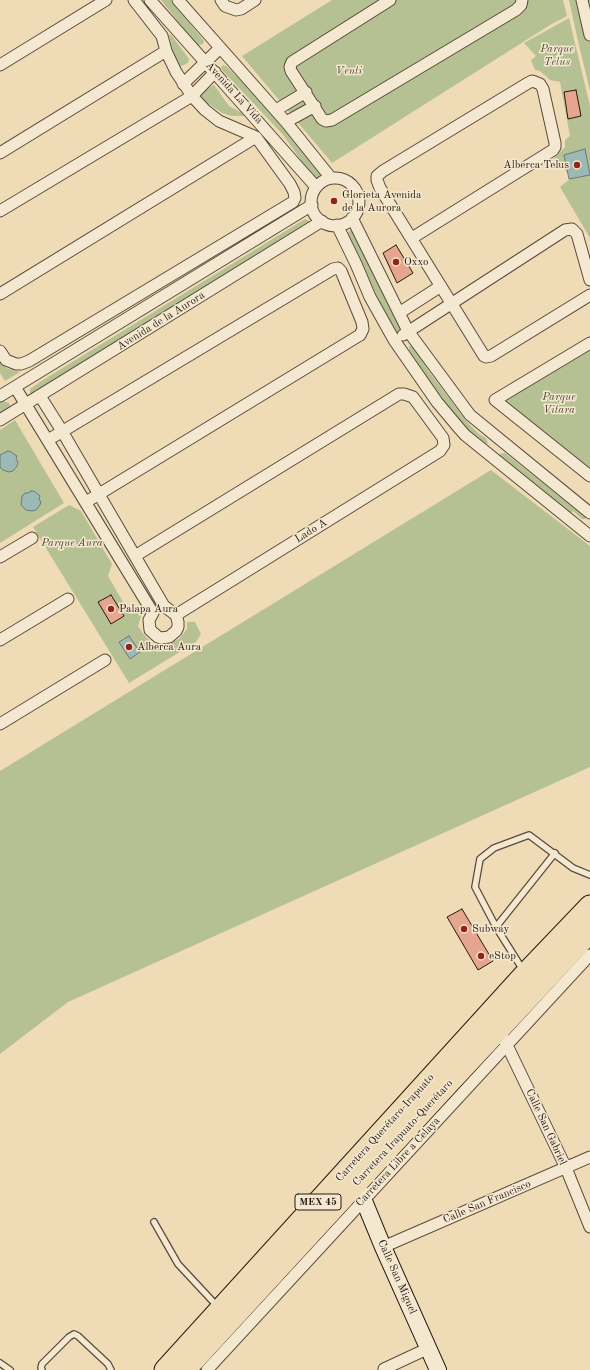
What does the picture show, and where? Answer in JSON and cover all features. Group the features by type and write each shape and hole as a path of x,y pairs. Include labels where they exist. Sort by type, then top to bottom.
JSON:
{"highway":[{"name":"Carretera Querétaro-Irapuato","path":"165,1370 209,1357 220,1310 525,974 590,906"},
{"name":"Carretera Irapuato-Querétaro","path":"185,1370 209,1357 504,1037 590,932"}],"street":[{"path":"0,65 106,0"},
{"path":"0,351 6,360 16,364 29,361 293,202 295,198 290,184 256,137 219,120 205,110 192,96 176,72 166,51 162,36 134,0"},
{"name":"Avenida La Vida","path":"150,0 316,187"},
{"name":"Avenida La Vida","path":"178,0 276,110 331,178"},
{"path":"220,0 225,6 236,10 241,9 255,0"},
{"path":"390,0 292,62 290,68 291,71 324,120 332,120 516,10 521,5 522,0"},
{"path":"582,0 590,36"},
{"path":"183,84 220,48"},
{"path":"0,153 166,51"},
{"path":"0,210 192,96 215,72"},
{"path":"412,238 553,150 555,143 543,89 539,83 532,81 528,83 380,173 377,176 377,180 380,188 412,238 482,355 486,357 495,354 590,295"},
{"path":"276,110 306,92"},
{"path":"286,122 315,106"},
{"path":"0,294 256,137"},
{"path":"331,178 344,179 350,183 358,196 359,204 357,211 352,218 348,222 337,225 331,225 322,221 316,215 312,205 312,195 316,187 331,178"},
{"name":"Avenida de la Aurora","path":"0,396 312,205"},
{"path":"352,218 408,331 470,415 590,513"},
{"name":"Avenida de la Aurora","path":"0,420 322,221"},
{"path":"337,225 370,297 394,340 437,402 465,435 590,536"},
{"path":"394,340 565,230 572,229 577,234 590,280"},
{"path":"48,440 333,269 338,268 341,271 362,322 363,329 360,335 86,502"},
{"path":"399,313 441,286"},
{"path":"590,343 495,400 590,476"},
{"path":"15,387 153,613 148,624 152,632 161,638 169,637 176,631 178,624 176,615 164,606 40,396"},
{"name":"Lado A","path":"135,556 399,394 413,397 444,438 444,445 440,451 176,615"},
{"path":"486,452 497,438"},
{"path":"0,557 32,538"},
{"path":"0,640 68,599"},
{"path":"0,724 105,660"},
{"path":"504,1037 590,954"},
{"name":"Calle San Gabriel","path":"504,1037 566,1168 590,1226"},
{"name":"Calle San Francisco","path":"383,1247 590,1157"},
{"name":"Calle San Miguel","path":"360,1192 438,1370"},
{"path":"384,1369 429,1348"}],"lane":[{"path":"525,974 496,927 475,887 480,859 494,848 529,835 555,853 573,868 590,875"},
{"path":"496,927 555,853"},
{"path":"154,1222 178,1264 220,1310"},
{"path":"42,1370 42,1364 69,1337 74,1334 108,1364 111,1370"},
{"path":"0,1363 7,1369"}],"green space":[{"path":"161,0 171,0 204,41 203,44 199,45 195,43"},
{"name":"Venti","path":"332,0 563,0 567,16 550,25 332,163 242,56"},
{"path":"569,0 590,0 590,91 578,41"},
{"name":"Parque Telus","path":"569,18 590,106 590,238 560,187 571,178 561,164 554,158 565,147 565,140 570,136 560,82 550,80 540,71 535,70 531,60 536,56 524,43"},
{"path":"169,34 189,59 188,63 179,67 172,49"},
{"path":"223,65 226,66 273,111 320,171 320,176 315,177 311,175 284,136 222,70 221,67"},
{"path":"214,85 229,106 242,113 244,116 231,116 222,113 207,103 198,94"},
{"path":"305,219 309,221 309,224 32,395 30,393 30,389 43,380"},
{"path":"352,230 401,327 398,331 393,330 349,237 348,233"},
{"path":"409,346 413,346 430,373 466,421 479,434 486,438 488,443 480,443 467,430 431,384 409,350"},
{"name":"Parque Vitara","path":"590,349 590,468 504,400"},
{"path":"0,360 6,368 20,372 5,381 0,373"},
{"path":"3,401 9,403 10,406 0,413 0,402"},
{"path":"15,420 64,503 0,543 0,430"},
{"path":"505,453 586,518 582,519 573,511 571,513 568,512 500,458 500,454"},
{"path":"491,470 590,546 590,767 68,1002 0,1054 0,771"},
{"name":"Parque Aura","path":"69,505 81,511 112,564 108,576 130,614 139,608 141,616 138,626 155,646 179,639 187,629 187,622 195,622 201,634 196,642 129,683 33,527"}],"water":[{"name":"Alberca Telus","path":"585,149 590,175 569,179 564,155"},
{"path":"8,451 17,456 16,459 18,462 13,471 9,472 0,467 0,455"},
{"path":"34,491 40,496 39,499 41,502 36,510 32,511 26,510 21,505 22,496"},
{"name":"Alberca Aura","path":"129,636 140,652 130,659 119,642"}],"building":[{"path":"576,90 581,116 568,119 564,92"},
{"path":"396,245 413,273 397,283 383,253"},
{"name":"Palapa Aura","path":"111,595 124,616 111,624 98,602"},
{"path":"462,909 493,961 478,970 447,917"}],"place":[{"name":"Alberca Telus","path":"577,165"},
{"name":"Glorieta Avenida de la Aurora","path":"334,201"},
{"name":"Oxxo","path":"396,262"},
{"name":"Palapa Aura","path":"111,609"},
{"name":"Alberca Aura","path":"129,647"},
{"name":"Subway","path":"464,929"},
{"name":"eStop","path":"481,956"}]}
